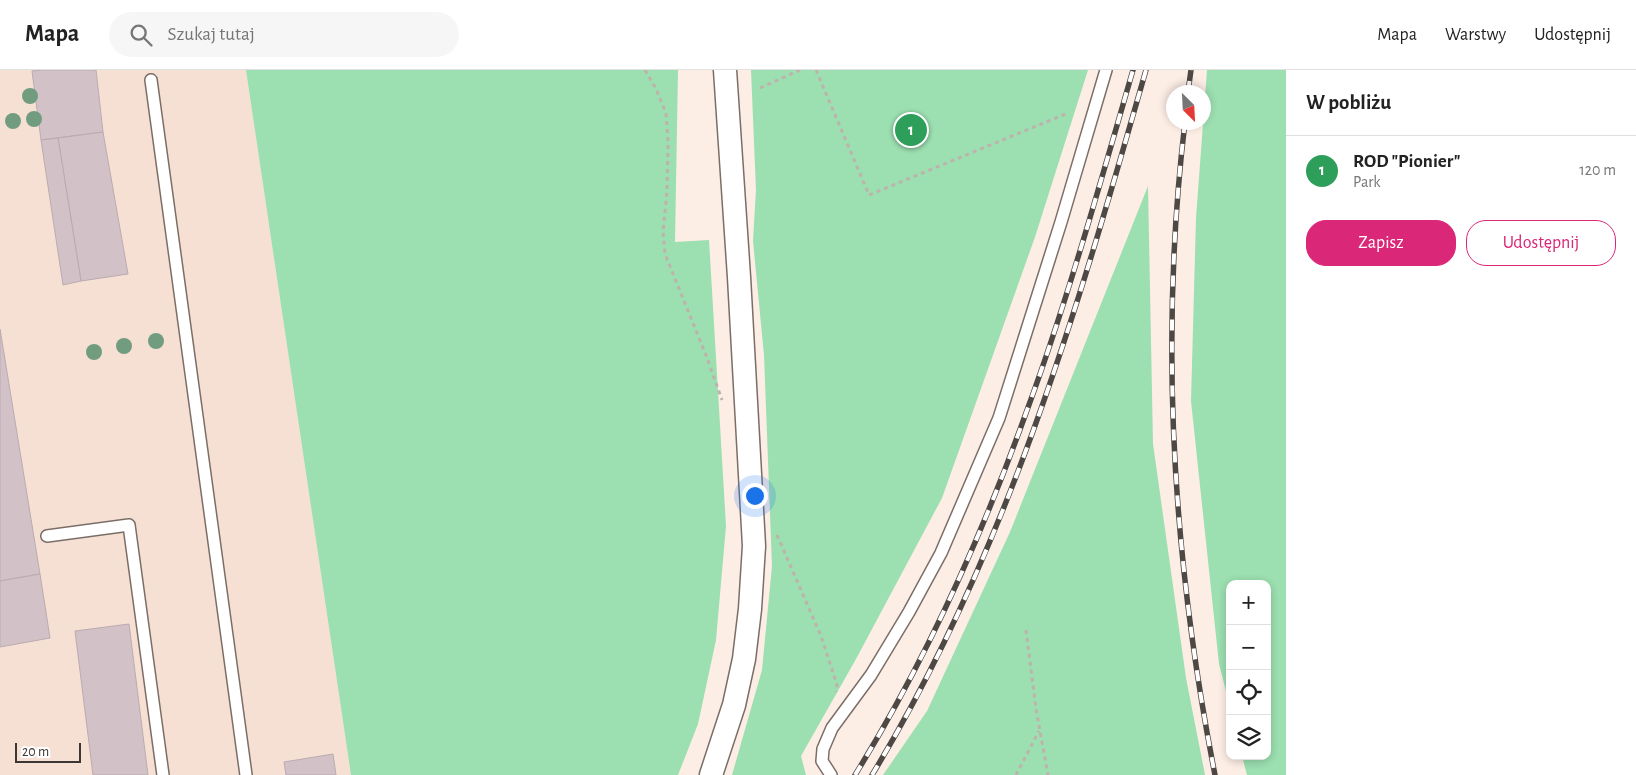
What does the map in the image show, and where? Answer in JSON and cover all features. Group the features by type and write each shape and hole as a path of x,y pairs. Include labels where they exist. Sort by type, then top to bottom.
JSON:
{"street":[{"path":"711,775 734,705 744,659 750,609 754,546 725,70"}],"lane":[{"path":"831,775 822,761 823,749 832,728 871,675 910,612 941,553 999,418 1061,222 1106,70"},
{"path":"151,80 246,775"},
{"path":"47,536 129,525 163,775"}],"path":[{"path":"760,88 800,70"},
{"path":"816,70 869,195 1068,113"},
{"path":"1026,630 1048,775"},
{"path":"1016,775 1040,730"}],"shaded area":[{"path":"0,70 246,70 351,775 0,775"}],"green space":[{"path":"246,70 678,70 675,242 709,240 726,526 716,640 698,724 678,775 351,775"},
{"path":"751,70 1088,70 1035,237 942,498 856,659 801,756 806,775 732,775 762,670 772,566 764,355 753,241 756,190"},
{"path":"1207,70 1286,70 1286,775 1247,775 1243,760 1271,760 1271,580 1226,580 1226,691 1219,664 1191,401 1196,218 1203,130 1211,130 1211,85 1206,85"},
{"path":"1148,186 1153,444 1186,678 1205,775 883,775 927,711 1010,532"}],"building":[{"path":"96,70 103,132 41,140 32,71"},
{"path":"103,132 128,274 81,281 58,138"},
{"path":"58,138 81,281 63,285 41,140"},
{"path":"0,329 40,574 0,581"},
{"path":"40,574 50,638 0,647 0,581"},
{"path":"129,624 148,775 93,775 75,631"},
{"path":"333,754 336,775 286,775 284,762"}],"railway":[{"path":"855,775 881,732 928,644 971,553 1009,460 1069,286 1133,70"},
{"path":"872,775 919,692 961,607 999,520 1033,432 1064,343 1120,162 1146,70"},
{"path":"1189,85 1191,70"},
{"path":"1184,130 1177,204 1173,286 1174,450 1180,532 1189,613 1215,775"}],"place":[{"name":"ROD \"Pionier\"","path":"911,130"}]}
